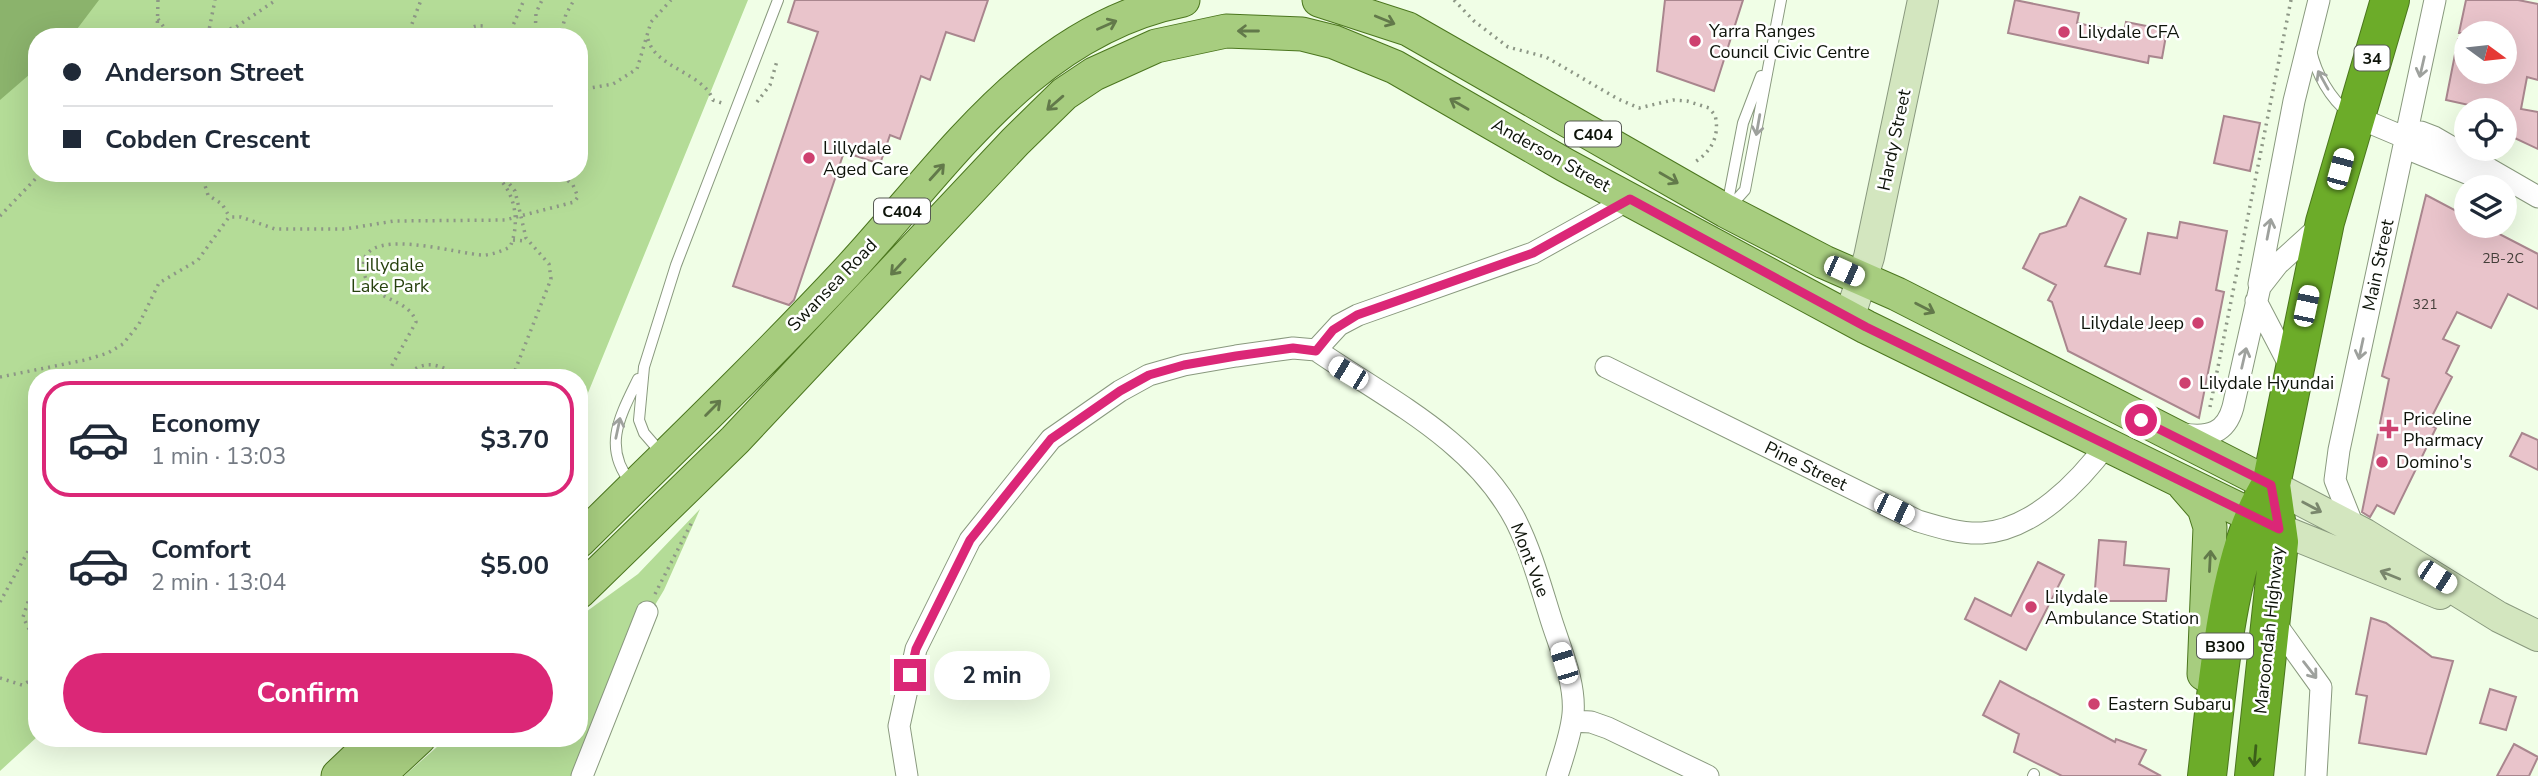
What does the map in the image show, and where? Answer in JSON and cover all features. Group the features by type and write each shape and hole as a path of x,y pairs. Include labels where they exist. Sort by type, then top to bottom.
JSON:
{"highway":[{"name":"Maroondah Highway","path":"2254,776 2270,615 2266,523 2271,485 2292,371 2325,222 2390,0"},
{"name":"Maroondah Highway","path":"2207,776 2227,634 2266,523"}],"main road":[{"name":"Anderson Street","path":"1319,0 1408,29 1726,211 2354,528 2499,617"},
{"name":"Hardy Street","path":"1849,318 1863,279 1923,0"},
{"name":"Swansea Road","path":"588,532 635,488 844,275 1011,90 1068,46 1097,29 1174,2"},
{"name":"Anderson Street","path":"1156,46 1226,32 1280,32 1334,42 1395,66 1565,165 1849,318 2266,523 2499,617 2538,636"},
{"name":"Swansea Road","path":"588,584 627,548 687,506 1037,118 1094,74 1156,46"},
{"path":"1505,83 1563,134 1633,175 1635,184 1630,199"},
{"path":"1712,244 1726,211"},
{"path":"2108,443 2124,411"},
{"path":"665,457 687,506"},
{"path":"2176,480 2201,504 2210,527 2202,776"},
{"path":"635,488 687,506"},
{"path":"588,536 612,535 620,538 627,548"},
{"path":"338,776 369,747"},
{"path":"378,776 409,747"}],"street":[{"path":"2158,428 2204,436 2219,432 2225,426 2233,407 2257,299 2294,101 2319,0"},
{"name":"Main Street","path":"2354,528 2337,490 2336,468 2435,0"},
{"path":"2354,116 2406,138 2413,151 2471,175"},
{"path":"2406,138 2420,132 2434,137 2538,197"},
{"path":"2517,194 2538,202"},
{"path":"908,776 900,726 916,649 970,540 1051,439 1120,391 1149,375 1184,365 1236,356 1293,348 1316,351 1333,330 1357,315 1533,253 1630,199"},
{"path":"2292,371 2257,299 2262,284 2278,264 2325,222"},
{"name":"Mont Vue","path":"1316,351 1424,422 1463,455 1498,492 1521,530 1572,696 1572,721 1557,776"},
{"name":"Pine Street","path":"1606,367 1918,521 1956,531 1986,533 2032,517 2078,478 2108,443"},
{"path":"582,776 647,612"},
{"path":"2270,615 2321,687 2316,776"},
{"path":"1572,721 1591,722 1608,728 1708,776"}],"lane":[{"path":"635,488 621,471 614,455 619,420 644,367 676,265 778,0"},
{"path":"1726,211 1744,193 1781,0"},
{"path":"2312,34 2315,66 2333,98 2354,116"},
{"path":"644,367 639,420 644,433 665,457"}],"path":[{"path":"158,0 158,28"},
{"path":"208,28 215,0"},
{"path":"233,28 276,0"},
{"path":"410,28 421,0"},
{"path":"512,28 524,0"},
{"path":"535,28 536,13 542,0"},
{"path":"563,28 573,0"},
{"path":"588,88 626,78 636,69 651,22 671,0"},
{"path":"1454,0 1474,21 1508,47 1546,57 1618,99 1639,108 1673,100 1709,108 1716,115 1717,134 1708,151 1695,162"},
{"path":"2209,408 2291,0"},
{"path":"158,19 164,28"},
{"path":"648,37 650,46 707,88 713,100 737,109"},
{"path":"753,106 770,85 776,61"},
{"path":"0,216 32,182"},
{"path":"204,182 208,195 222,204 229,217"},
{"path":"390,369 416,322 414,313 407,307 374,290 364,272 366,257 374,247 409,243 486,255 501,252 510,247 513,240 514,217 511,194 504,182"},
{"path":"508,182 515,191 527,241 549,264 551,279 516,369"},
{"path":"229,217 241,217 275,229 345,229 394,221 505,220 574,202 576,190 568,182"},
{"path":"513,205 519,205"},
{"path":"40,369 85,360 108,353 123,344 139,324 159,283 198,260 229,217"},
{"path":"513,240 527,241"},
{"path":"412,369 431,363 447,369"},
{"path":"0,377 28,371"},
{"path":"647,612 685,531 687,506"},
{"path":"0,601 28,551"},
{"path":"28,602 23,617 28,627"},
{"path":"0,678 22,685 28,682"}],"green space":[{"name":"Lillydale Lake Park","path":"0,0 748,0 588,393 588,369 28,369 28,745 0,771"},
{"path":"700,509 664,590 640,630 576,776 404,776 437,747 588,747 588,610 638,574"}],"shaded area":[{"path":"0,0 99,0 78,28 28,28 28,76 0,100"}],"building":[{"name":"Lillydale Aged Care","path":"795,0 988,0 974,41 946,32 930,80 921,76 900,139 890,135 880,164 844,152 794,300 789,305 733,286 818,32 788,22"},
{"name":"Yarra Ranges Council Civic Centre","path":"1665,0 1743,0 1714,91 1657,71"},
{"name":"Lilydale CFA","path":"2015,0 2079,13 2077,23 2124,33 2126,22 2167,30 2162,58 2149,56 2148,63 2008,33"},
{"path":"2466,0 2518,0 2538,4 2538,80 2527,77 2521,109 2538,112 2538,149 2517,139 2517,98 2446,100 2454,59 2454,84 2517,84 2517,21 2462,21"},
{"path":"2224,116 2260,123 2250,171 2214,163"},
{"path":"2426,195 2454,210 2454,238 2507,238 2538,254 2538,309 2508,294 2491,328 2457,312 2443,339 2459,346 2446,373 2452,377 2428,424 2436,428 2394,514 2377,505 2370,517 2362,512 2389,379 2382,376"},
{"path":"2080,197 2126,219 2105,266 2140,274 2148,233 2177,238 2180,222 2227,231 2216,290 2224,292 2199,418 2068,351 2052,302 2048,300 2056,285 2023,268 2040,234 2066,226"},
{"path":"2522,433 2538,440 2538,470 2510,456"},
{"path":"2099,540 2126,542 2124,565 2169,569 2166,601 2094,601"},
{"name":"Lilydale Ambulance Station","path":"2038,562 2064,575 2026,650 1965,619 1975,598 2011,616"},
{"path":"2371,618 2386,623 2432,657 2453,661 2426,754 2359,743 2367,696 2356,694"},
{"path":"2000,681 2115,742 2116,739 2146,750 2139,764 2161,776 2062,776 2014,752 2019,734 1983,715"},
{"path":"2490,689 2516,697 2506,730 2480,723"},
{"path":"2514,744 2538,757 2529,776 2497,776"}],"place":[{"name":"Lilydale CFA","path":"2064,32"},
{"name":"Yarra Ranges Council Civic Centre","path":"1695,41"},
{"name":"Lillydale Aged Care","path":"809,158"},
{"name":"Lilydale Jeep","path":"2198,323"},
{"name":"Lilydale Hyundai","path":"2185,383"},
{"name":"Priceline Pharmacy","path":"2389,429"},
{"name":"Domino's","path":"2382,462"},
{"name":"Lilydale Ambulance Station","path":"2031,607"},
{"name":"Eastern Subaru","path":"2094,704"}],"route":[{"path":"910,675 916,649 970,540 1051,439 1120,391 1138,380 1169,368 1293,348 1316,351 1333,330 1357,315 1533,253 1630,199 1866,327 2108,443 2227,506 2279,529 2271,485 2141,420"}]}
